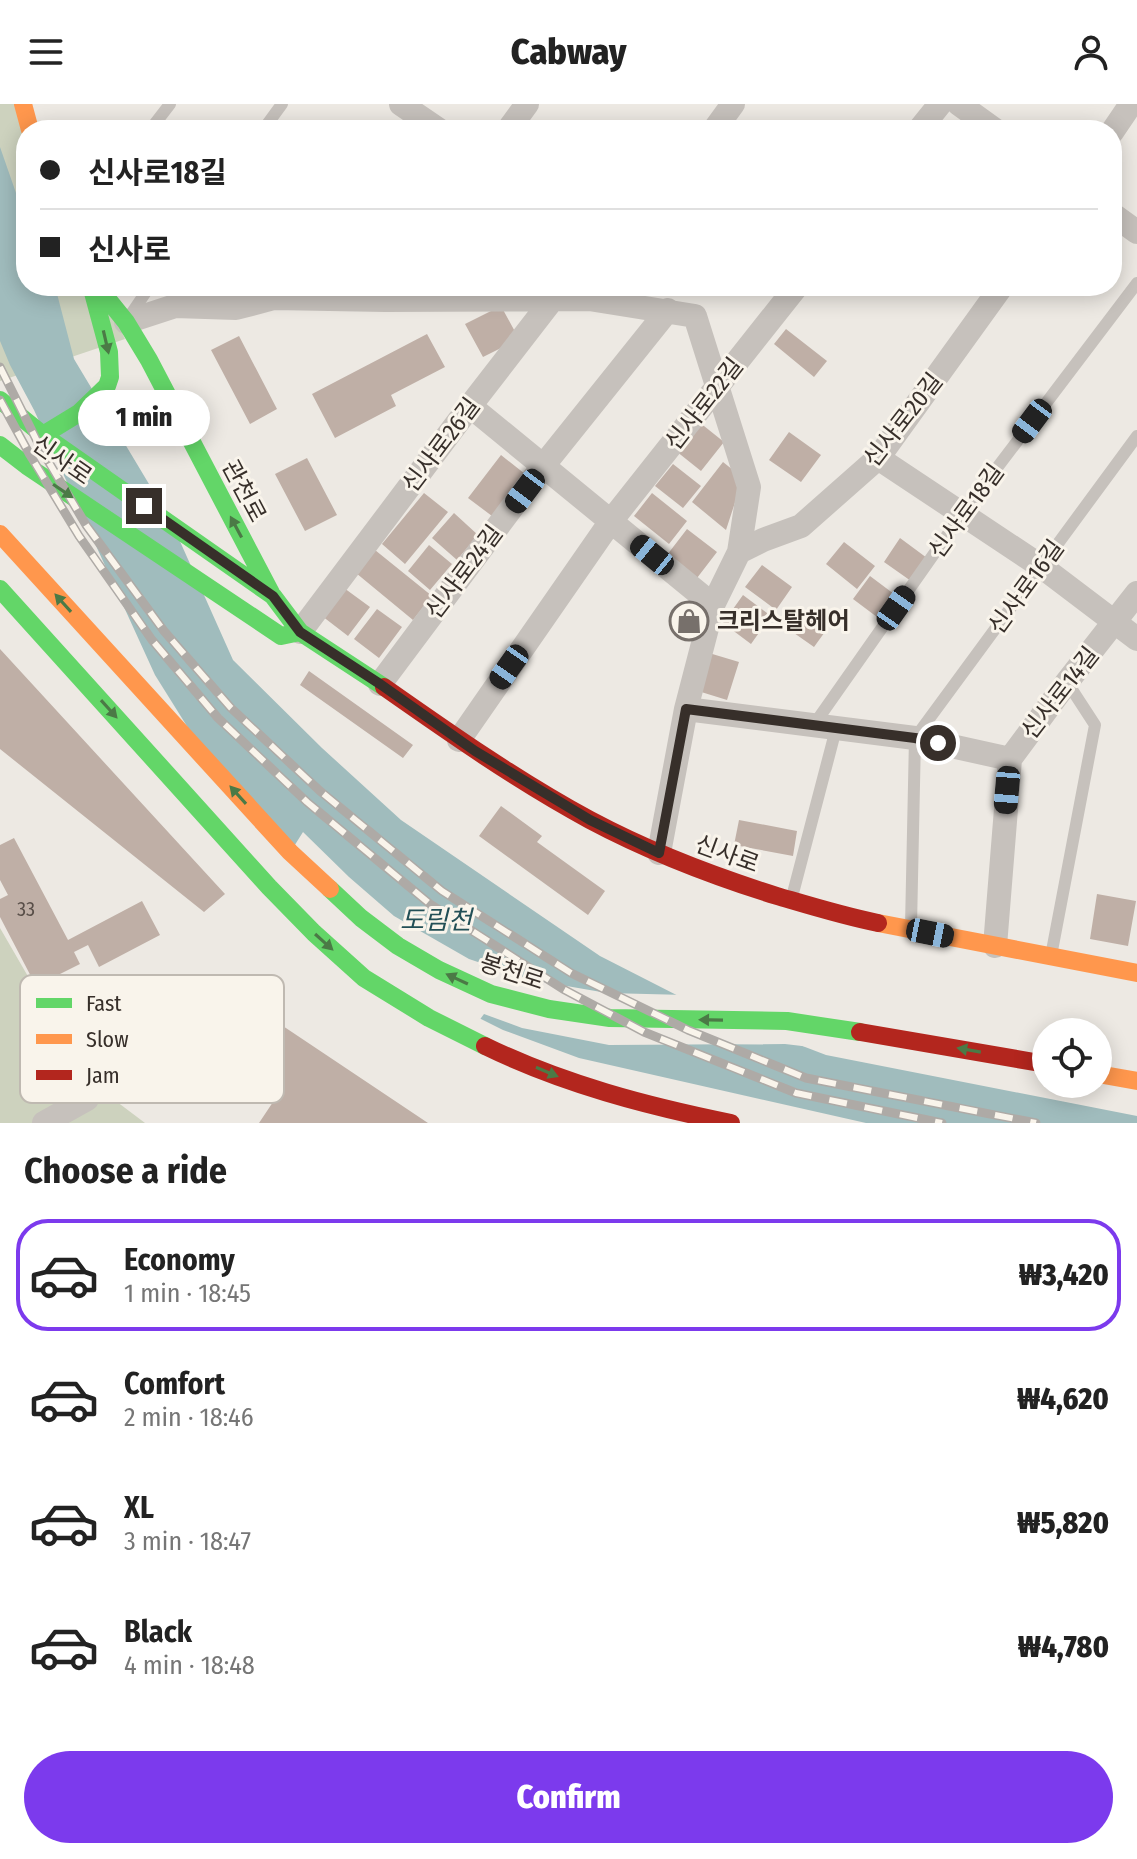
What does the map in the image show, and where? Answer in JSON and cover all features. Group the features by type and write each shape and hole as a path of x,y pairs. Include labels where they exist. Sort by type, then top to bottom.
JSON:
{"main road":[{"name":"관천로","path":"43,435 70,422 87,408 110,378 111,362 96,296"},
{"name":"관천로","path":"103,296 126,322 156,374 273,596"},
{"name":"신사로","path":"0,400 43,435 273,596 290,634"},
{"name":"신사로","path":"0,445 27,466 290,634 380,684 459,740 590,820 659,853 714,876 847,917 1051,956 1136,967"},
{"name":"봉천로","path":"0,534 290,852 361,918 398,946 439,970 491,994 549,1009 610,1018 787,1021 1032,1061"},
{"path":"0,589 269,887 364,978 429,1018 569,1082 731,1123"},
{"path":"1112,1077 1137,1081"}],"street":[{"path":"401,104 424,120"},
{"path":"927,120 940,104"},
{"path":"126,322 175,306 236,308 274,298 320,296"},
{"path":"469,296 552,300 573,296"},
{"path":"610,296 695,316 749,487 739,552 713,605 686,709 659,853"},
{"name":"신사로22길","path":"459,740 611,521 789,296"},
{"name":"신사로20길","path":"739,552 801,526 878,458 995,296"},
{"name":"신사로26길","path":"290,634 552,300"},
{"name":"신사로24길","path":"380,684 543,466 668,310"},
{"path":"470,406 713,605"},
{"path":"878,458 1042,567 1137,639"},
{"name":"신사로14길","path":"995,946 1010,759 1137,593"},
{"path":"686,709 915,738 1010,759"},
{"path":"44,1123 80,1103"}],"lane":[{"path":"158,120 170,104"},
{"name":"신사로18길","path":"791,900 824,727 962,514 1137,283"},
{"path":"126,322 143,296"},
{"name":"신사로16길","path":"915,738 1137,436"},
{"path":"1051,956 1095,725 1067,682"},
{"path":"911,930 915,738"}],"green space":[{"path":"0,104 16,104 21,120 16,120 16,296 105,296 125,339 0,381"},
{"path":"0,928 27,975 20,975 20,1103 118,1103 145,1123 0,1123"}],"water":[{"name":"도림천","path":"0,147 16,193 16,296 58,296 74,359 170,519 233,660 401,820 600,956 700,1007 826,1055 1032,1095 1032,1098 1137,1116 1137,1123 866,1123 579,1058 503,1030 441,999 205,755 155,675 34,410 0,341"}],"pier":[{"path":"303,832 394,916 469,959 532,980 607,993 686,995 819,1048 785,1044 609,1045 522,1028 484,1014 478,1022 439,1002 381,963 329,918 281,867"}],"building":[{"path":"501,306 519,339 483,357 465,324"},
{"path":"786,329 827,361 814,377 774,344"},
{"path":"427,334 445,367 391,395 396,406 335,438 312,394"},
{"path":"239,336 277,409 250,424 211,350"},
{"path":"699,422 724,442 701,471 676,451"},
{"path":"789,432 821,455 801,482 769,460"},
{"path":"501,455 525,474 492,516 468,498"},
{"path":"307,458 337,515 305,531 275,474"},
{"path":"723,462 743,478 726,530 692,502"},
{"path":"673,464 701,486 683,508 655,486"},
{"path":"424,493 448,512 405,564 382,544"},
{"path":"652,493 687,521 669,544 634,516"},
{"path":"454,513 478,535 457,560 432,538"},
{"path":"687,529 717,552 697,578 667,555"},
{"path":"900,538 927,558 911,581 884,562"},
{"path":"844,542 875,566 857,589 826,564"},
{"path":"429,545 452,564 430,590 408,571"},
{"path":"375,550 432,596 413,620 356,573"},
{"path":"762,565 792,587 776,610 745,587"},
{"path":"870,576 894,594 877,617 853,599"},
{"path":"344,588 370,607 348,636 322,616"},
{"path":"743,595 771,616 751,644 723,623"},
{"path":"797,608 827,629 814,647 784,626"},
{"path":"377,609 402,627 379,658 354,639"},
{"path":"0,649 225,894 204,912 0,749"},
{"path":"709,653 739,662 727,700 698,691"},
{"path":"309,671 413,745 403,758 300,685"},
{"path":"501,806 542,836 537,842 605,891 588,915 479,836"},
{"path":"739,820 797,831 793,856 734,845"},
{"path":"14,838 68,940 142,901 160,935 99,967 88,945 74,952 80,964 58,975 30,975 0,917 0,899 8,895 0,880 0,845"},
{"path":"1097,894 1136,901 1128,946 1090,939"},
{"path":"284,1027 428,1123 259,1123 272,1103 284,1103"}],"railway":[{"path":"0,367 41,449 86,525 164,631 231,708 320,791 442,891 571,973 688,1030 806,1078 1036,1123"},
{"path":"0,400 79,536 152,640 218,718 307,802 430,904 563,989 644,1032 796,1093 942,1123"}],"traffic: fast":[{"path":"43,435 79,413 107,386 110,377 109,352 94,296"},
{"path":"105,296 126,322 149,360 271,593"},
{"path":"0,400 43,435 273,596 300,632 384,687"},
{"path":"0,445 281,636 300,632"},
{"path":"0,589 314,933 364,978 429,1018 485,1046"},
{"path":"330,889 398,946 439,970 491,994 549,1009 610,1018 787,1021 860,1032"}],"traffic: slow":[{"path":"23,104 27,120"},
{"path":"0,534 290,852 330,889"},
{"path":"878,923 1137,973"},
{"path":"1112,1077 1137,1081"}],"traffic: jam":[{"path":"384,687 511,773 613,832 729,880 878,923"},
{"path":"860,1032 1032,1062"},
{"path":"485,1046 545,1072 606,1092 731,1123"}],"place":[{"name":"크리스탈헤어","path":"689,621"}],"route":[{"path":"144,506 273,596 300,632 475,751 590,820 659,853 686,709 938,743"}]}
